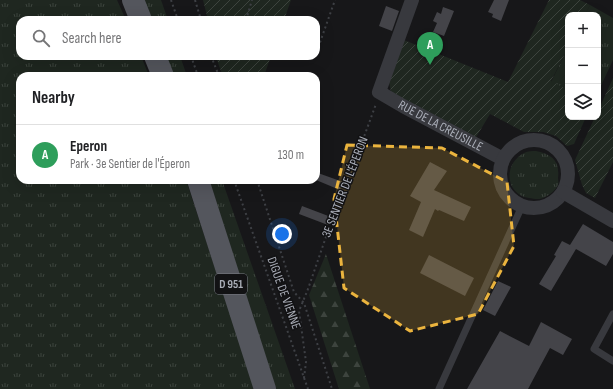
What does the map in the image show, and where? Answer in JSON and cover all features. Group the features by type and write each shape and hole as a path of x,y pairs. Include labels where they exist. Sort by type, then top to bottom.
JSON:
{"main road":[{"path":"133,0 139,16"},
{"path":"157,60 161,72"},
{"name":"D 951","path":"199,184 265,389"}],"street":[{"path":"379,92 412,0"},
{"name":"RUE DE LA CREUSILLE","path":"379,92 503,159"},
{"path":"529,140 551,144 565,161 568,171 567,182 563,192 555,200 545,206 534,208 522,206 512,201 504,192 500,182 500,170 503,159 509,150 518,144 529,140"},
{"path":"563,192 613,221"}],"lane":[{"path":"439,389 522,206"},
{"path":"613,314 594,349 613,361"}],"path":[{"path":"171,0 177,16"},
{"path":"195,0 200,16"},
{"path":"247,16 252,0"},
{"path":"320,42 335,0"},
{"path":"192,60 197,72"},
{"path":"213,60 217,72"},
{"name":"3E SENTIER DE L'ÉPERON","path":"304,378 306,362 299,311 346,179 350,175 378,99 379,92"},
{"name":"DIGUE DE VIENNE","path":"235,184 308,389"},
{"path":"258,184 294,292 303,302 332,389"}],"highlighted area":[{"path":"347,145 442,148 507,182 514,246 478,314 410,331 344,288 334,199"}],"green space":[{"path":"0,0 117,0 124,16 16,16 16,60 143,60 147,72 16,72 16,184 187,184 255,389 0,389"},
{"path":"144,0 161,0 167,16 150,16"},
{"path":"203,0 291,0 285,16 207,16"},
{"path":"549,0 580,0 590,5 586,12 565,12 565,54 551,81 565,88 565,120 585,120 574,144 567,146 556,136 543,132 524,132 490,114 475,139 391,92 389,82 404,40 508,82"},
{"path":"590,5 613,18 613,60 601,86 601,12 586,12"},
{"path":"565,54 565,89 551,82"},
{"path":"167,60 181,60 186,72 171,72"},
{"path":"217,60 270,60 265,72 221,72"},
{"path":"613,78 613,162 595,198 586,193 582,185 575,160 594,120 601,120 601,104"},
{"path":"536,151 551,156 558,167 558,184 556,189 541,199 529,198 515,191 511,185 510,178 510,171 517,158 526,152"},
{"path":"210,184 223,184 295,389 276,389"},
{"path":"326,254 370,389 339,389 309,295"}],"building":[{"path":"494,0 509,0 501,21 492,17 493,14 488,12"},
{"path":"386,6 399,11 392,31 379,26"},
{"path":"443,7 454,11 444,36 433,32 437,23 433,21 437,12 441,14"},
{"path":"430,162 447,171 434,190 471,207 464,221 435,209 423,237 409,230 421,202 410,196"},
{"path":"320,174 343,182 340,190 320,182"},
{"path":"302,206 331,217 328,225 299,214"},
{"path":"583,224 613,242 613,254 606,266 576,249 551,291 539,284 556,256 554,255 562,241 570,245"},
{"path":"429,255 474,278 465,296 420,273"},
{"path":"498,281 511,287 495,316 483,310"},
{"path":"541,322 572,339 563,355 550,348 528,389 467,389 500,331 529,346"}],"place":[{"name":"Eperon","path":"430,65"}]}
